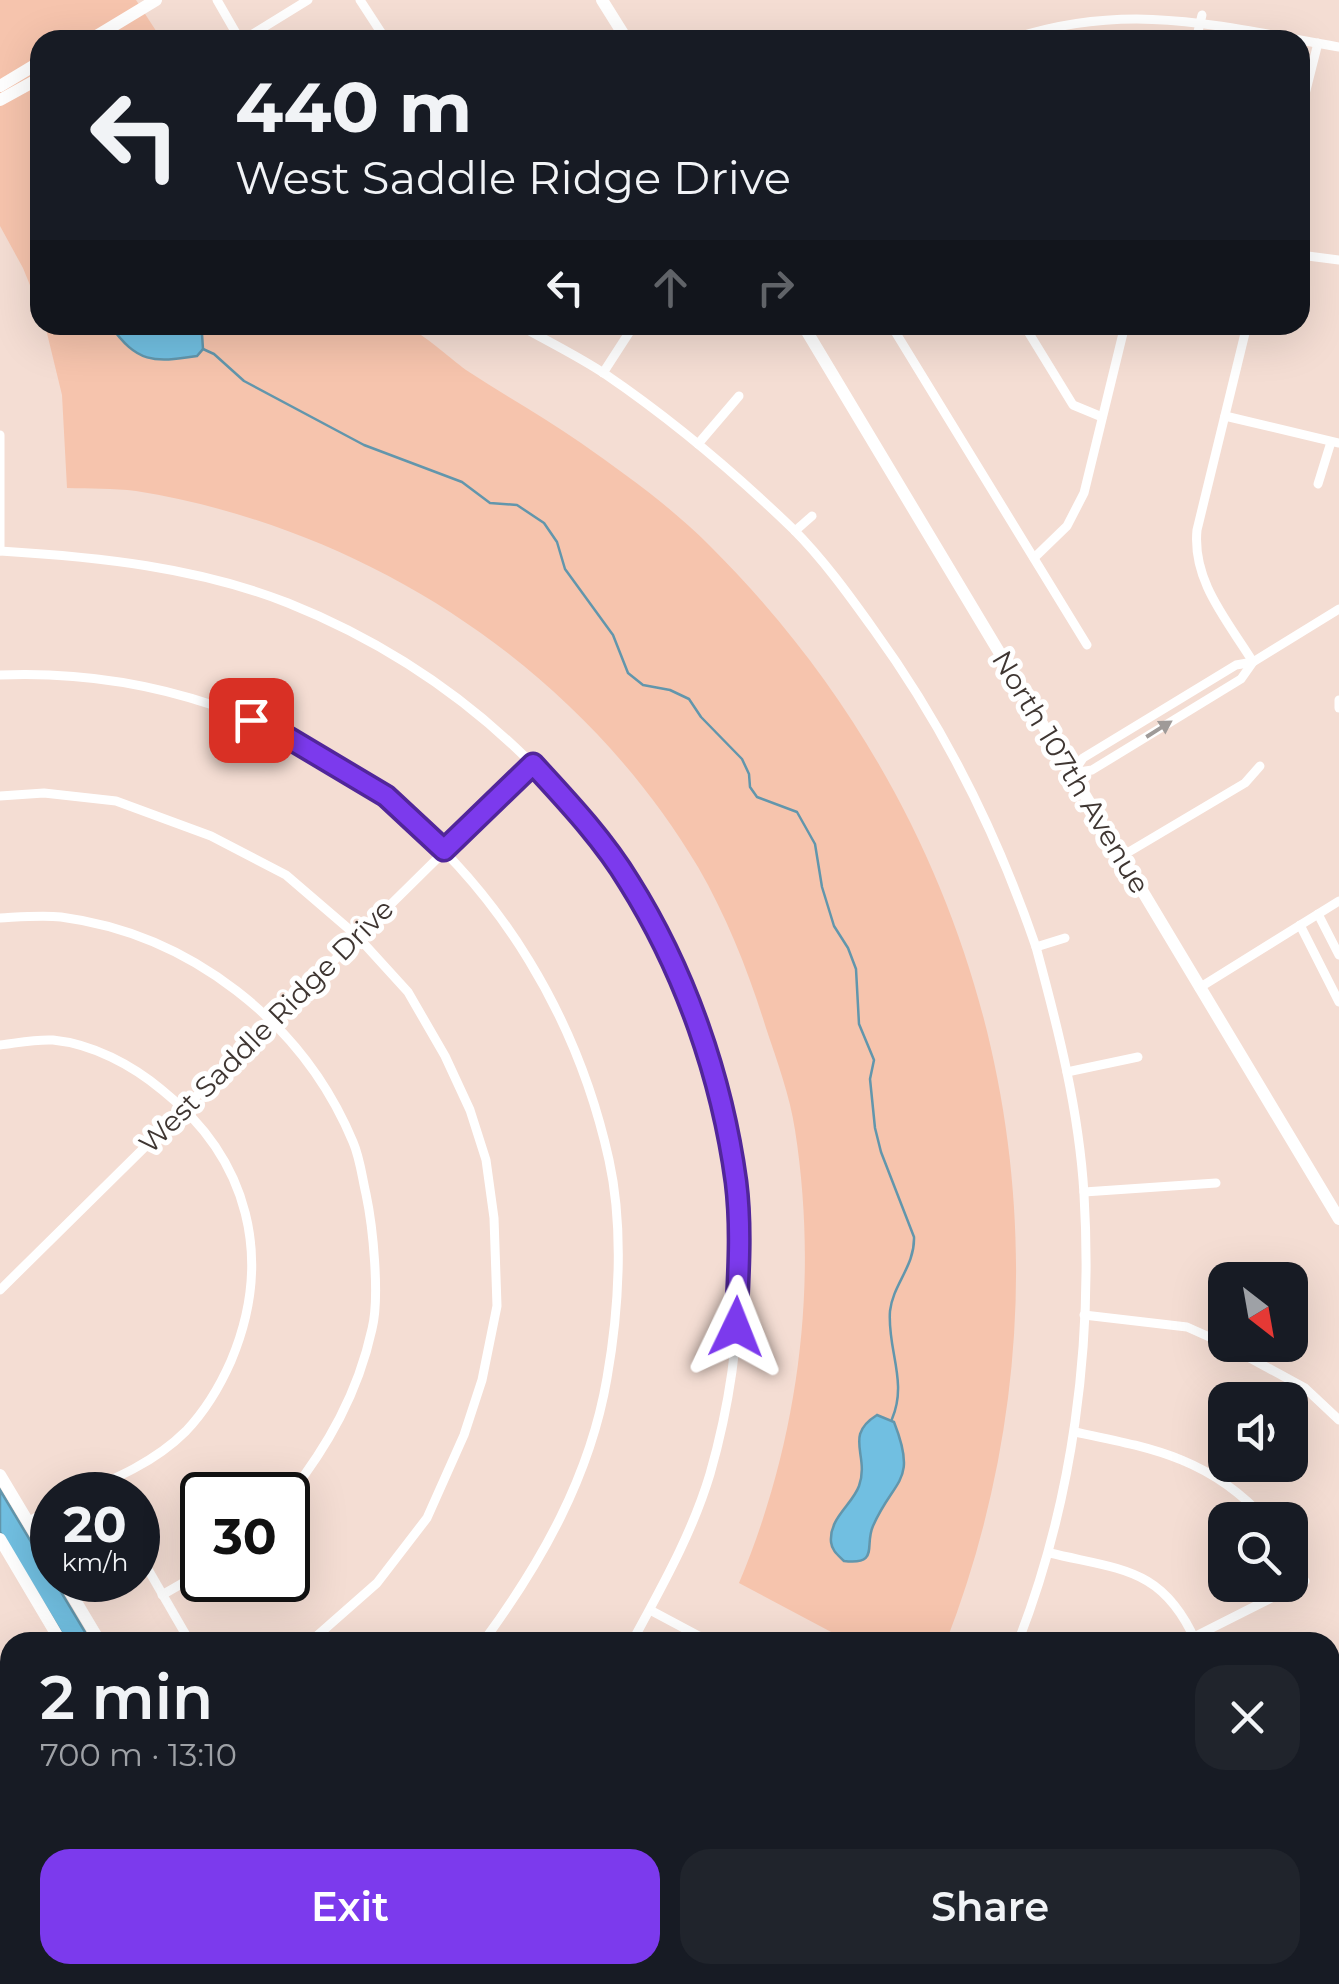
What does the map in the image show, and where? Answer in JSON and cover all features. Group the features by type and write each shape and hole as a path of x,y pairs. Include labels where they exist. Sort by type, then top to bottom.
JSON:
{"main road":[{"path":"106,30 156,0"},
{"path":"602,0 621,30"},
{"path":"0,86 30,68"},
{"path":"0,100 30,84"},
{"name":"North 107th Avenue","path":"809,335 1339,1219"},
{"path":"0,1475 30,1525"},
{"path":"0,1539 55,1632"},
{"path":"76,1602 94,1632"}],"street":[{"path":"217,0 235,30"},
{"path":"258,30 308,0"},
{"path":"360,0 380,30"},
{"path":"1172,8 1264,30"},
{"path":"1025,30 1070,13"},
{"path":"1198,30 1202,15"},
{"path":"1310,41 1339,46"},
{"path":"1310,75 1318,43"},
{"path":"1310,256 1339,260"},
{"path":"536,335 603,373 698,444 795,531 853,601 917,689 1000,847 1036,948 1068,1072 1084,1192 1084,1314 1074,1432 1050,1553 1022,1632"},
{"path":"603,373 628,335"},
{"path":"898,335 1087,645"},
{"path":"1030,335 1073,405 1102,417"},
{"path":"1034,558 1060,534 1080,502 1122,335"},
{"path":"1245,335 1195,550 1205,585 1253,662"},
{"path":"698,444 739,396"},
{"path":"1226,416 1335,442 1318,484"},
{"path":"0,435 0,551 96,557 208,577 289,603 370,642 450,692 533,764 577,812 628,880 666,949 691,1007 712,1072 736,1185 740,1246 736,1327 710,1472 690,1532 638,1632"},
{"path":"795,531 812,516"},
{"path":"1073,773 1083,758 1236,665 1253,662 1339,609"},
{"path":"0,675 46,673 116,682 200,699 277,731 386,796 444,850 516,937 544,983 569,1035 609,1161 617,1230 615,1302 607,1378 588,1454 549,1543 525,1585 490,1632"},
{"name":"West Saddle Ridge Drive","path":"0,1290 533,764"},
{"path":"1122,856 1244,783 1260,766"},
{"path":"0,796 44,793 116,801 210,836 286,875 357,936 408,992 470,1110 486,1160 494,1218 496,1306 482,1380 427,1518 377,1584 322,1632"},
{"path":"1199,988 1339,901"},
{"path":"1318,914 1339,954"},
{"path":"0,918 58,916 114,927 193,961 273,1020 321,1082 355,1145 373,1228 374,1325 337,1428 305,1472"},
{"path":"1300,925 1339,1002"},
{"path":"1036,948 1064,938"},
{"path":"0,1044 52,1040 95,1050 141,1072 184,1107 224,1157 248,1221 251,1302 220,1386 187,1430 131,1472"},
{"path":"1068,1072 1138,1056"},
{"path":"1084,1192 1216,1184"},
{"path":"1084,1314 1188,1327 1208,1336"},
{"path":"1262,1362 1305,1388 1339,1420"},
{"path":"1074,1432 1145,1446 1208,1470 1245,1502"},
{"path":"1050,1553 1140,1575 1173,1600 1191,1632"},
{"path":"162,1595 180,1585"},
{"path":"160,1591 184,1632"},
{"path":"1210,1632 1265,1602"},
{"path":"650,1610 691,1632"}],"shaded area":[{"path":"0,0 136,0 156,30 30,30 30,285 0,226"},
{"path":"47,335 420,335 466,370 581,443 663,504 709,545 809,660 891,785 952,918 993,1058 1014,1202 1013,1349 991,1496 949,1632 831,1632 739,1583 776,1473 799,1360 804,1303 802,1188 790,1104 745,966 698,867 649,795 592,729 528,669 458,618 383,573 304,537 221,510 136,491 67,488 62,395"}],"water":[{"path":"118,335 202,335 203,349 197,356 157,359 138,353"},
{"path":"877,1415 894,1422 904,1457 903,1469 873,1526 867,1557 844,1561 833,1548 831,1533 859,1486 861,1431"},
{"path":"0,1490 30,1540 30,1581 0,1532"},
{"path":"43,1602 67,1602 85,1632 61,1632"}],"waterway":[{"path":"203,349 244,381 364,445 462,482 490,503 517,505 544,523 557,542 565,569 613,635 628,673 643,685 670,690 689,699 742,759 757,797 797,812 815,844 834,926 856,969 859,1024 874,1060 870,1079 875,1128 914,1237 911,1257 890,1311 898,1379 892,1419"}],"route":[{"path":"251,720 277,731 386,796 444,850 533,764 577,812 628,880 666,949 691,1007 712,1072 736,1185 740,1246 736,1327"}]}
